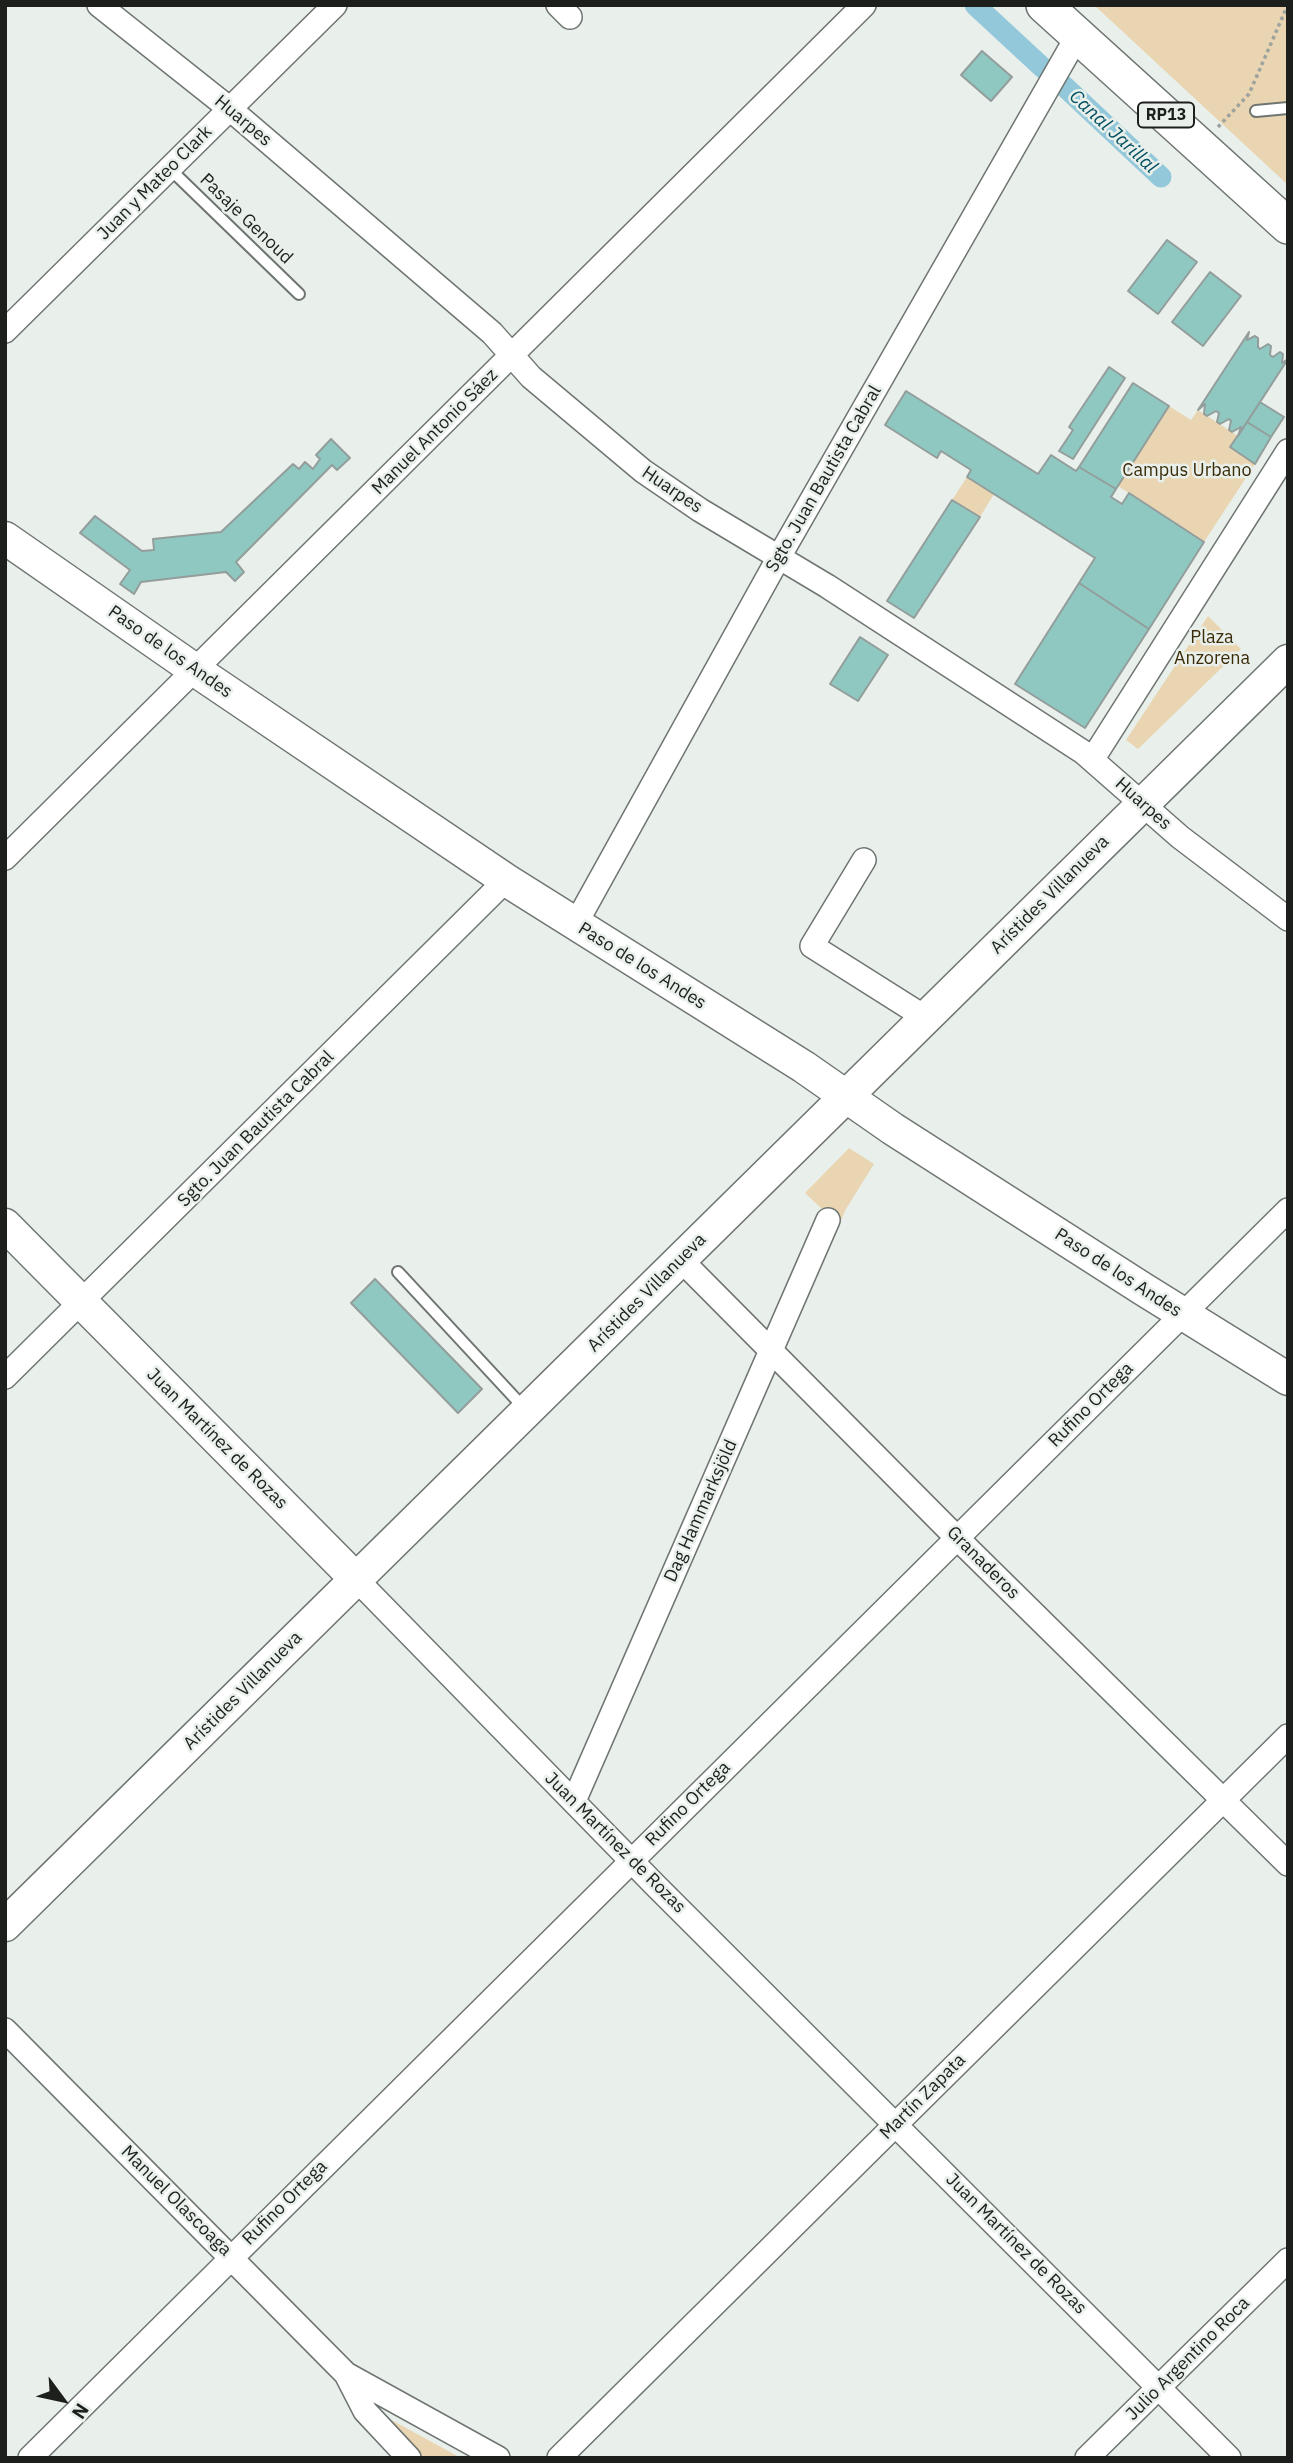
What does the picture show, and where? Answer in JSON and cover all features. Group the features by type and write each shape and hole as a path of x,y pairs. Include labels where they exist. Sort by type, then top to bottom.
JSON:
{"main road":[{"name":"RP13","path":"1044,5 1288,226"}],"street":[{"name":"Huarpes","path":"99,5 230,109 492,333 544,388 643,471 1091,760 1180,837 1288,919"},
{"name":"Juan y Mateo Clark","path":"5,331 335,5"},
{"name":"Manuel Antonio Sáez","path":"5,858 864,5"},
{"name":"Sgto. Juan Bautista Cabral","path":"575,925 779,557 1078,35"},
{"path":"1091,760 1288,451"},
{"name":"Paso de los Andes","path":"5,538 506,880 804,1067 846,1097 1288,1379"},
{"name":"Arístides Villanueva","path":"5,1925 1288,661"},
{"path":"864,860 812,946 926,1018"},
{"name":"Sgto. Juan Bautista Cabral","path":"5,1377 506,880"},
{"name":"Rufino Ortega","path":"30,2458 1288,1210"},
{"name":"Dag Hammarksjöld","path":"574,1801 828,1220"},
{"name":"Juan Martínez de Rozas","path":"5,1225 631,1860 1228,2458"},
{"name":"Granaderos","path":"681,1260 957,1538 1288,1864"},
{"name":"Martín Zapata","path":"559,2458 1288,1736"},
{"name":"Manuel Olascoaga","path":"5,2030 346,2374 498,2458"},
{"name":"Julio Argentino Roca","path":"1087,2458 1288,2260"},
{"name":"Manuel Olascoaga","path":"346,2374 365,2411 409,2458"}],"lane":[{"path":"1256,111 1288,108"},
{"name":"Pasaje Genoud","path":"170,169 299,294"},
{"path":"398,1272 527,1411"}],"path":[{"path":"1212,133 1249,94 1287,8"}],"green space":[{"path":"1094,5 1288,5 1288,185"},
{"name":"Campus Urbano","path":"1169,406 1191,420 1198,410 1238,436 1255,464 1204,542 1118,486"},
{"path":"967,477 994,494 980,517 952,500"},
{"name":"Plaza Anzorena","path":"1208,616 1241,649 1138,749 1126,740"},
{"path":"849,1148 874,1164 839,1225 805,1193"},
{"path":"386,2417 461,2458 424,2458"}],"building":[{"path":"982,51 1012,77 991,101 961,75"},
{"path":"1167,240 1197,262 1158,314 1128,291"},
{"path":"1210,272 1241,296 1203,346 1172,322"},
{"path":"1249,332 1247,340 1255,336 1258,338 1260,349 1268,344 1271,346 1270,355 1273,357 1280,352 1283,354 1282,363 1288,359 1238,436 1241,427 1232,432 1229,430 1229,419 1220,424 1217,422 1219,413 1216,411 1207,416 1204,414 1205,404 1198,410"},
{"path":"1109,367 1125,378 1073,459 1059,451 1073,430 1069,427"},
{"path":"1133,383 1169,406 1116,489 1079,467"},
{"path":"906,391 1038,474 1051,455 1076,471 1079,467 1116,489 1111,497 1122,504 1129,493 1204,542 1149,629 1079,583 1095,558 967,477 971,470 941,451 937,458 885,425"},
{"path":"1260,402 1284,417 1271,437 1247,422"},
{"path":"1247,422 1271,437 1255,464 1230,447"},
{"path":"331,439 350,458 337,470 332,465 236,562 244,572 235,581 226,572 141,582 134,594 120,584 130,570 80,533 95,516 142,551 154,550 153,539 221,532 293,464 299,469 305,462 313,469 320,459 316,455"},
{"path":"952,500 980,517 914,618 887,601"},
{"path":"1079,583 1149,629 1085,728 1015,684"},
{"path":"860,637 888,655 858,701 830,684"},
{"path":"375,1279 482,1389 458,1413 351,1303"}],"waterway":[{"name":"Canal Jarillal","path":"975,5 1043,68"},
{"name":"Canal Jarillal","path":"1064,86 1161,177"}]}
